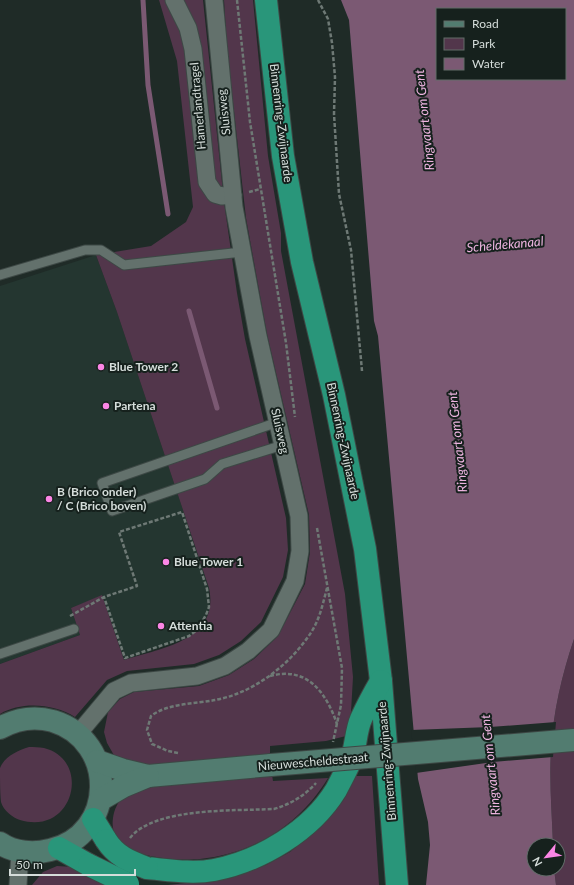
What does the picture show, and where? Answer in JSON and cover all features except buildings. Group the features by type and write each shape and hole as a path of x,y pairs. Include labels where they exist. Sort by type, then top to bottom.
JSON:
{"highway":[{"name":"Binnenring-Zwijnaarde","path":"266,0 283,156 302,262 334,395 365,549 381,681 397,885"},
{"path":"97,810 106,840 112,850 124,860 147,868 180,872 213,870 239,864 256,857 283,842 306,824 318,813 335,790 352,757 360,720 381,681"},
{"path":"59,848 89,865 130,884"}],"main road":[{"path":"0,728 26,719 44,719 62,724 78,734 89,746 97,761 102,780 97,810 84,832 72,842 59,848 39,853 20,851 0,843"},
{"name":"Nieuwescheldestraat","path":"97,810 124,786 148,776 574,740"},
{"name":"Nieuwescheldestraat","path":"97,761 123,770 148,776"}],"street":[{"name":"Hamerlandtragel","path":"174,0 188,28 193,49 207,182 215,194 222,196 233,195"},
{"name":"Sluisweg","path":"78,734 114,691 131,683 197,676 224,666 248,651 271,630 295,581 300,551 299,516 258,336 242,252 233,195 214,0"},
{"path":"18,885 20,851"}],"lane":[{"path":"0,275 85,250 101,250 124,265 242,252"},
{"path":"278,422 102,483 112,511 205,479 222,464 283,445"},
{"path":"0,654 74,629"}],"path":[{"path":"237,0 250,122 284,329 297,424"},
{"path":"318,0 328,20 332,43 335,77 334,114 339,194 351,250 362,371"},
{"path":"64,618 104,597 137,586 119,532 182,512 209,598 206,615 196,630 181,640 125,658 104,597"},
{"path":"270,676 299,648 312,631 322,608 328,586 317,525"},
{"path":"182,753 168,751 152,744 147,730 151,716 162,709 218,700 234,695 270,676 284,672 293,674 317,686 325,696 337,726"}],"shaded area":[{"path":"96,255 117,312 209,588 210,607 204,624 190,637 124,660 102,596 71,608 80,635 0,664 0,286"}],"green space":[{"path":"159,0 203,0 224,202 237,293 245,339 286,518 288,550 283,577 261,622 241,641 219,655 194,664 127,671 107,680 75,717 58,709 38,706 18,707 0,714 0,664 80,635 71,608 102,595 124,660 170,646 197,631 206,620 210,606 209,588 117,312 96,255 151,246 186,222 193,207 177,61"},
{"path":"224,0 253,0 268,156 281,233 281,251 345,594 353,677 351,712 346,736 326,741 270,746 270,756 140,767 115,757 107,743 104,732 108,712 120,699 134,692 199,686 229,675 254,659 278,636 305,584 310,552 309,515 267,334 246,218 227,49"},
{"path":"574,639 574,885 556,885 555,877 566,877 566,837 553,837 550,762 554,722 566,666"},
{"path":"29,747 44,748 59,755 68,767 72,780 70,794 64,807 53,817 39,822 20,820 14,817 6,811 1,802 0,768 2,764 8,757"},
{"path":"272,775 273,781 328,778 306,807 277,832 255,844 235,852 200,859 174,859 159,857 144,854 131,849 120,842 114,831 113,818 115,809 119,802 126,795 142,788 160,784"},
{"path":"352,776 372,776 379,885 168,885 231,878 266,865 290,852 323,824 342,802 347,794"},
{"path":"57,866 73,867 107,885 32,885 43,872"}],"water":[{"path":"341,0 574,0 574,639 559,694 552,736 550,774 553,837 526,837 526,877 555,877 556,885 426,885 430,845 428,822 418,779 378,336 374,321 349,20"}],"pier":[{"path":"556,722 553,757 493,762 416,773 411,730 490,727"}],"waterway":[{"path":"143,0 148,85 168,214"},
{"path":"189,311 217,408"}],"place":[{"name":"Blue Tower 2","path":"101,367"},
{"name":"Partena","path":"106,406"},
{"name":"B (Brico onder) / C (Brico boven)","path":"49,499"},
{"name":"Blue Tower 1","path":"166,562"},
{"name":"Attentia","path":"161,626"}],"water label":[{"name":"Ringvaart om Gent","path":"424,120"},
{"name":"Scheldekanaal","path":"505,244"},
{"name":"Ringvaart om Gent","path":"457,442"},
{"name":"Ringvaart om Gent","path":"490,765"}]}
